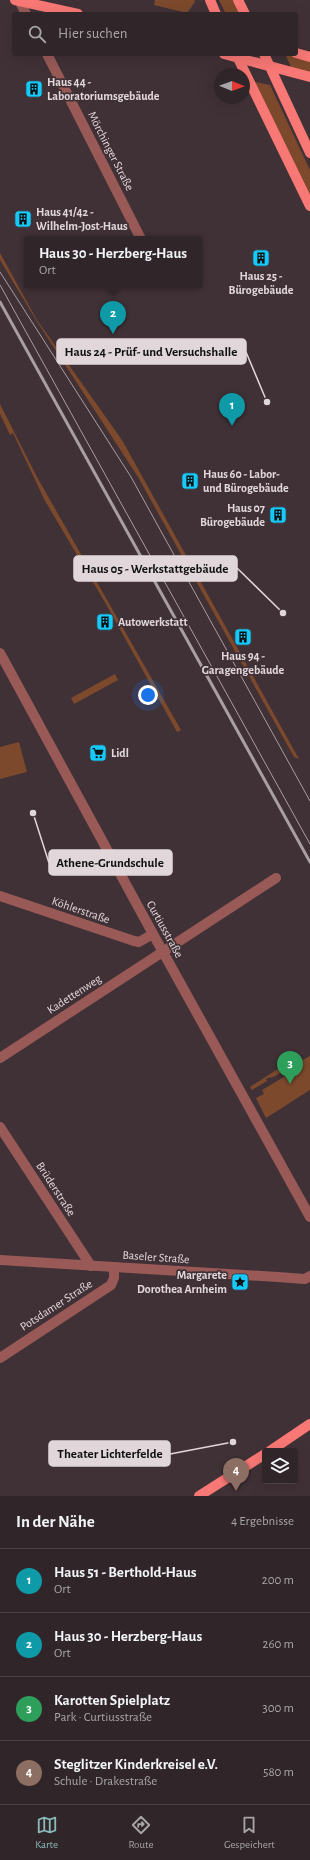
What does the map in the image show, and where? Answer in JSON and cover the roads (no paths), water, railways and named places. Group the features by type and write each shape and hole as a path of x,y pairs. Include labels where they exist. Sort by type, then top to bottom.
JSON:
{"main road":[{"path":"18,0 69,12"},
{"path":"210,0 215,12"},
{"path":"238,0 244,12"},
{"path":"298,54 310,57"},
{"path":"237,56 269,67 310,77"},
{"path":"237,56 310,206"},
{"path":"265,56 310,153"},
{"path":"274,1448 310,1424"},
{"path":"199,1496 262,1456"}],"street":[{"path":"18,0 25,12"},
{"name":"Mörchinger Straße","path":"48,56 139,236"},
{"name":"Curtiusstraße","path":"0,653 162,952 310,1217"},
{"name":"Kadettenweg","path":"0,1058 276,878"},
{"name":"Köhlerstraße","path":"0,896 134,941 139,942 153,934"},
{"name":"Brüderstraße","path":"0,1127 91,1266"},
{"name":"Baseler Straße","path":"0,1260 305,1279 310,1276"},
{"name":"Potsdamer Straße","path":"0,1358 111,1285 114,1278 114,1267"}],"tram line":[{"path":"0,272 131,477 310,801"},
{"path":"0,285 310,844"}],"railway":[{"path":"0,302 310,862"}],"place":[{"name":"Haus 44 - Laboratoriumsgebäude","path":"34,89"},
{"name":"Haus 41/42 - Wilhelm-Jost-Haus","path":"23,219"},
{"name":"Haus 25 - Bürogebäude","path":"261,258"},
{"name":"Haus 30 - Herzberg-Haus","path":"113,334"},
{"name":"Haus 24 - Prüf- und Versuchshalle","path":"267,402"},
{"name":"Haus 51 - Berthold-Haus","path":"232,426"},
{"name":"Haus 60 - Labor- und Bürogebäude","path":"190,481"},
{"name":"Haus 07 Bürogebäude","path":"278,515"},
{"name":"Haus 05 - Werkstattgebäude","path":"283,613"},
{"name":"Autowerkstatt","path":"105,622"},
{"name":"Haus 94 - Garagengebäude","path":"243,637"},
{"name":"Lidl","path":"98,753"},
{"name":"Athene-Grundschule","path":"33,813"},
{"name":"Karotten Spielplatz","path":"290,1084"},
{"name":"Margarete Dorothea Arnheim","path":"240,1282"},
{"name":"Theater Lichterfelde","path":"233,1442"},
{"name":"Steglitzer Kinderkreisel e.V.","path":"236,1491"}]}
